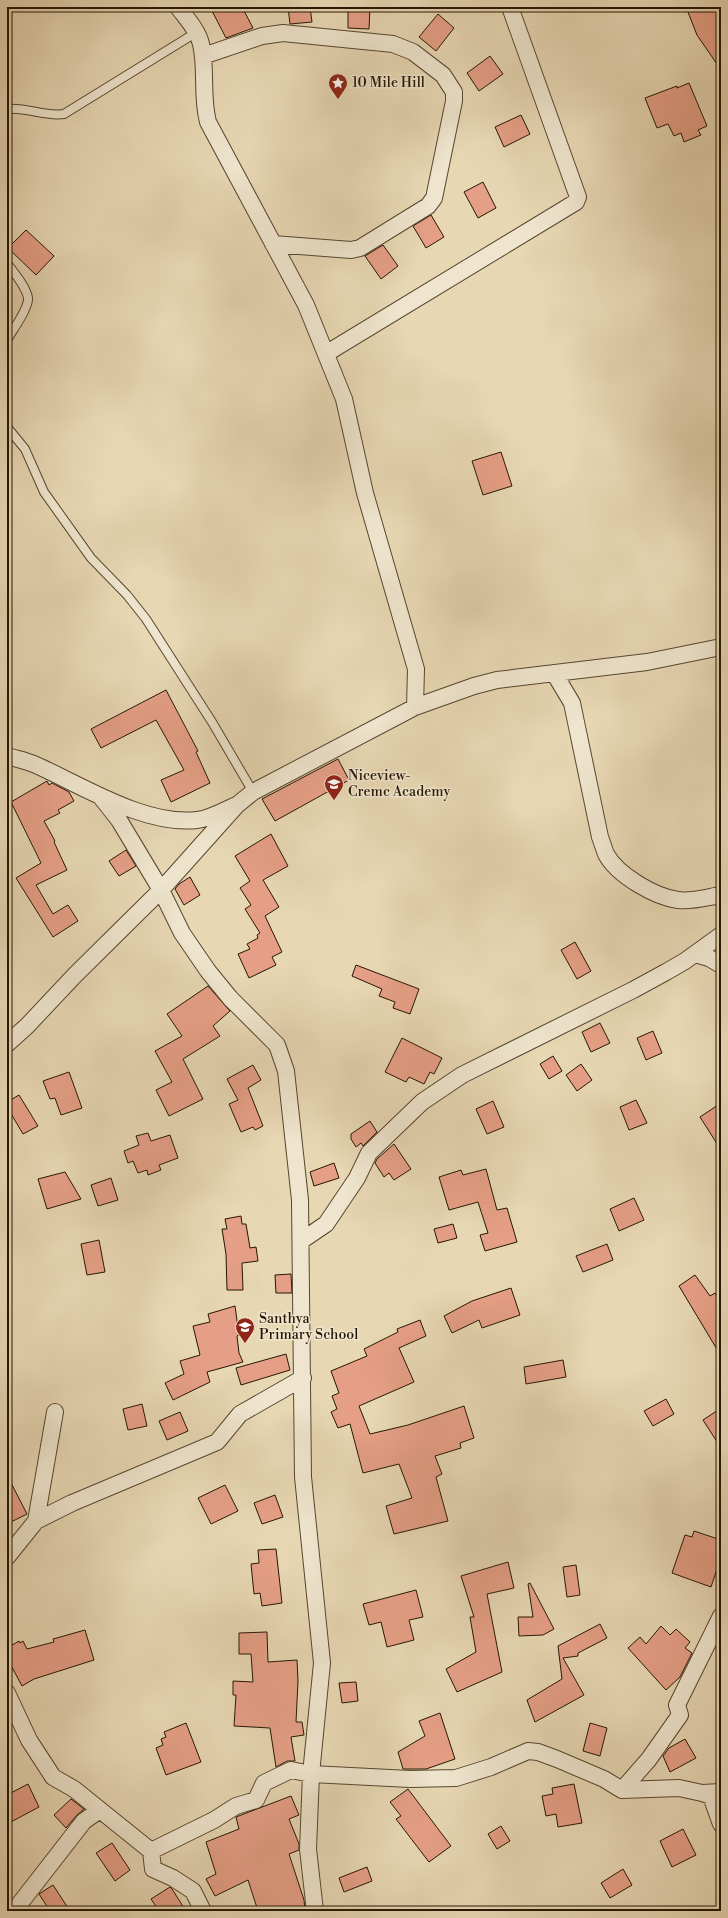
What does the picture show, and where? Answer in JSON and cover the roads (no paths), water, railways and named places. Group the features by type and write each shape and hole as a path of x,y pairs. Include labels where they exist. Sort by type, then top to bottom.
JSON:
{"street":[{"path":"178,7 197,32 201,43 203,56 204,100 208,122 306,305 327,354 349,414 365,493 416,669 415,707"},
{"path":"327,354 576,202 578,197 510,7"},
{"path":"203,56 262,36 283,34 393,44 413,52 443,75 454,92 454,101 434,198 428,206 360,248 351,250 273,244"},
{"path":"7,1044 27,1026 75,975 161,890 237,805 253,792 415,707 474,686 497,680 554,672 647,662 721,647"},
{"path":"554,672 572,702 600,837 607,855 619,870 645,888 663,896 679,900 721,895"},
{"path":"7,756 35,765 100,796 150,816 172,821 198,820 237,805"},
{"path":"100,796 119,820 161,890 182,933 208,971 230,998 277,1045 286,1071 300,1200 303,1477 322,1663 311,1774 308,1849 315,1911"},
{"path":"301,1241 326,1224 357,1178 369,1153 422,1102 462,1075 632,990 695,954 721,935"},
{"path":"695,954 710,958 721,965"},
{"path":"7,1557 36,1521 72,1503 217,1442 240,1414 303,1378"},
{"path":"36,1521 55,1412"},
{"path":"622,1790 649,1759 680,1715 677,1705 721,1616"},
{"path":"7,1693 29,1740 53,1777 74,1789 151,1851 153,1869 173,1878 193,1891 203,1911"},
{"path":"151,1851 214,1820 236,1806 256,1800 264,1782 291,1770 311,1774 410,1779 456,1778 491,1767 528,1751 538,1752 557,1759 604,1779 622,1790 679,1788 711,1796 721,1824"},
{"path":"702,1793 721,1792"},
{"path":"14,1911 84,1821 100,1810"}],"lane":[{"path":"7,109 23,108 55,115 64,114 197,32"},
{"path":"7,263 25,290 28,299 27,306 7,340"},
{"path":"7,427 25,449 44,492 91,558 127,595 146,619 212,722 253,792"}],"place":[{"name":"10 Mile Hill","path":"338,100"},
{"name":"Niceview- Cremc Academy","path":"334,801"},
{"name":"Santhya Primary School","path":"245,1344"}]}
